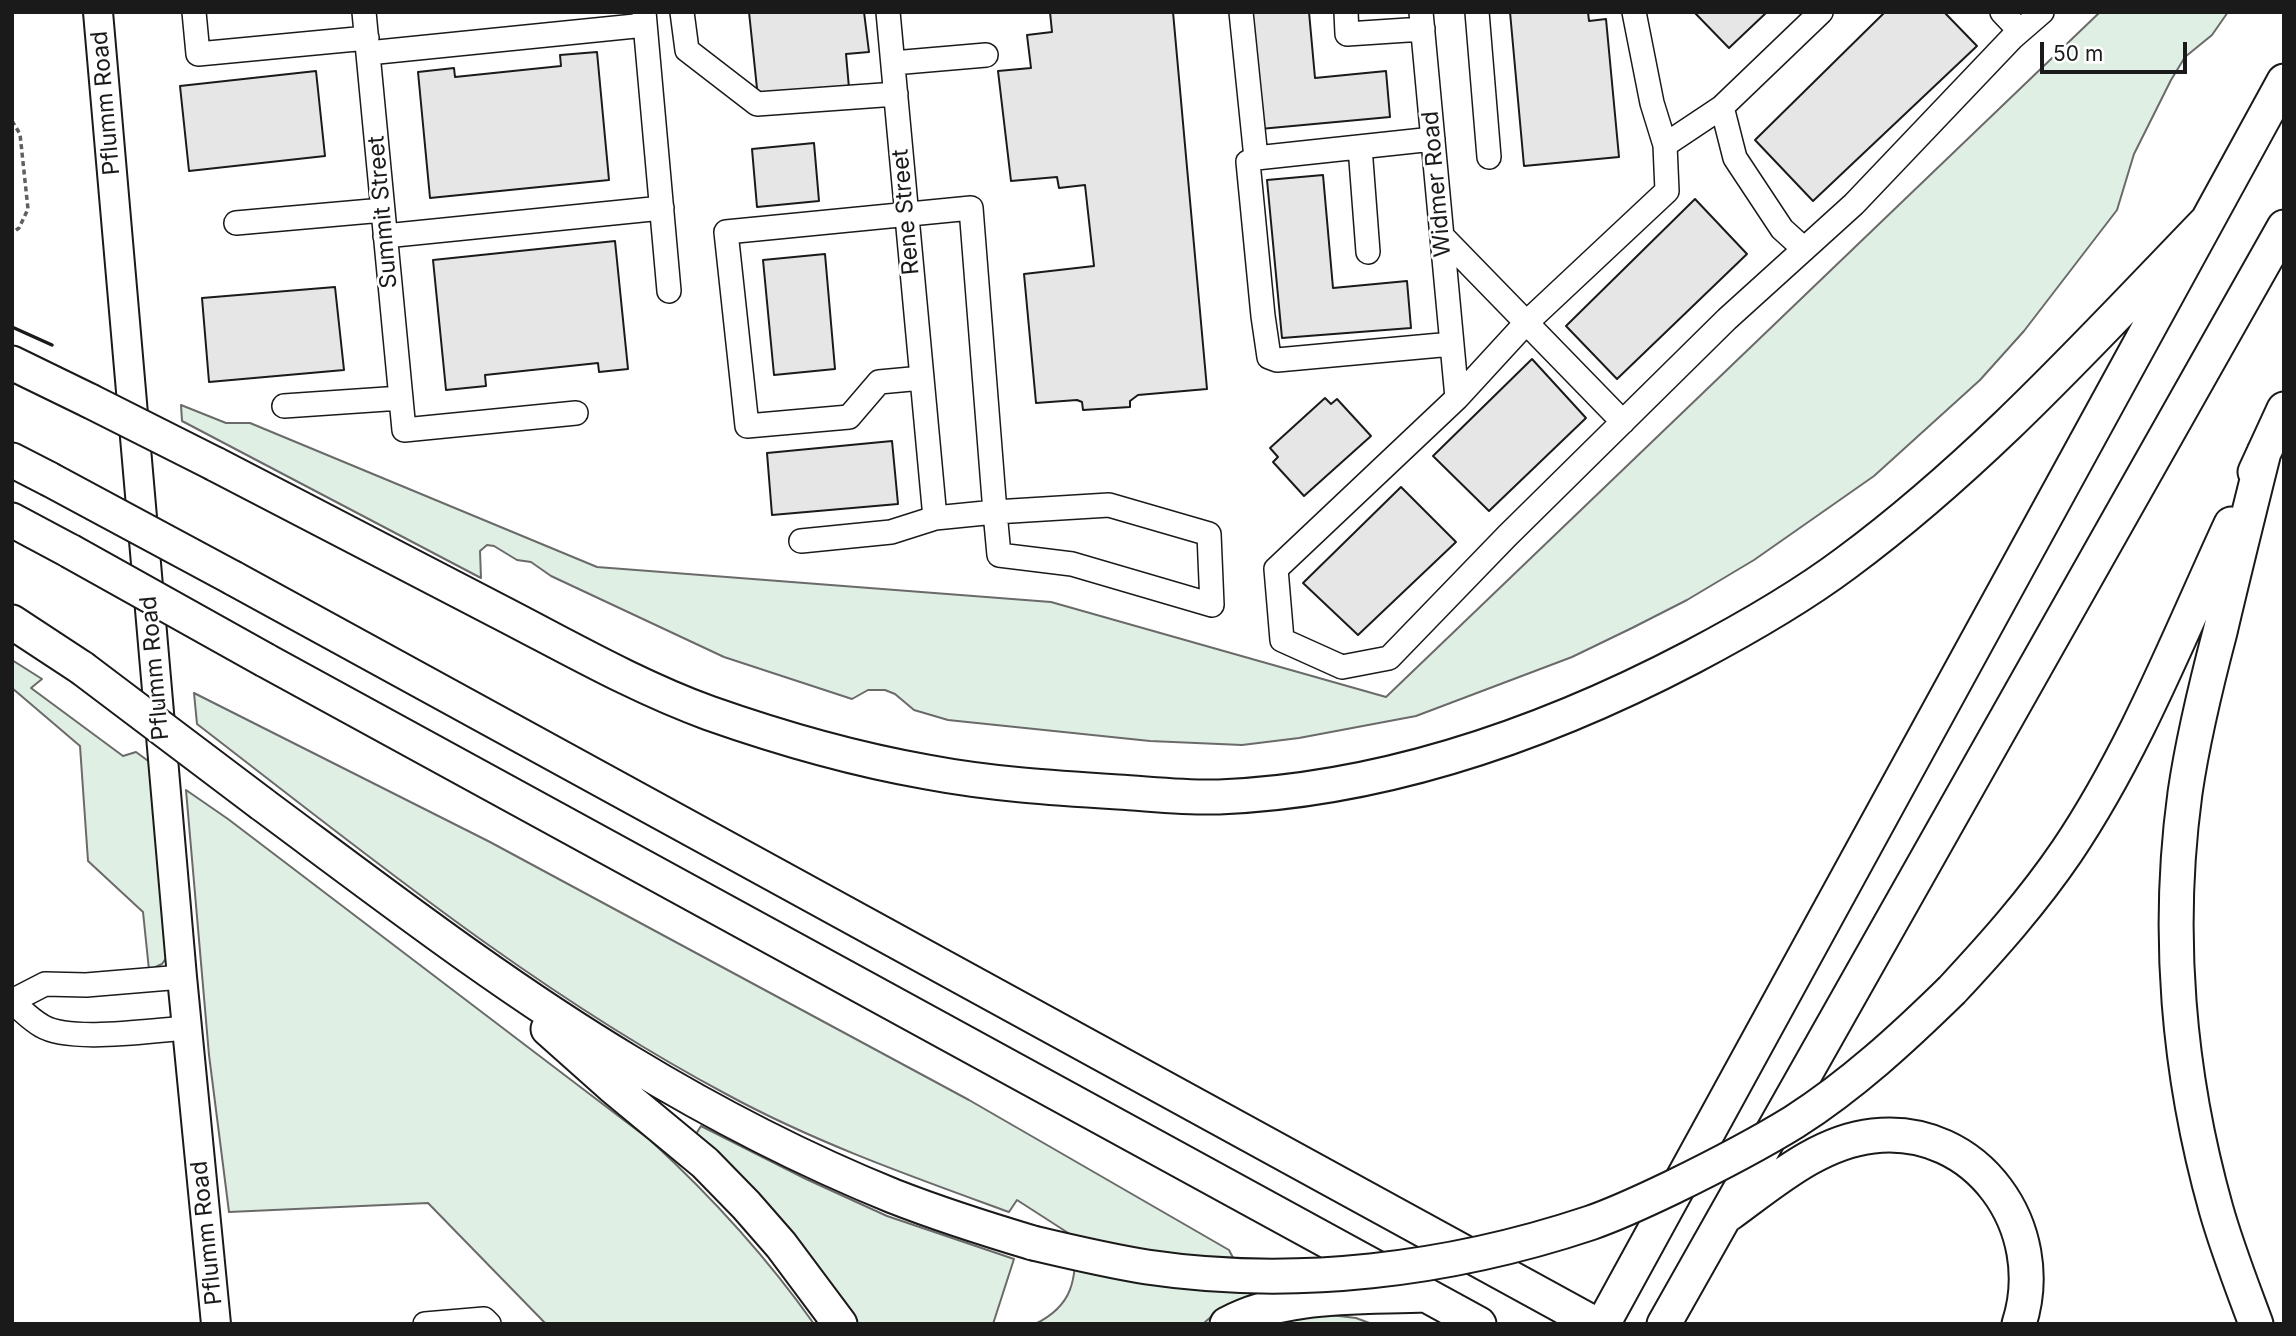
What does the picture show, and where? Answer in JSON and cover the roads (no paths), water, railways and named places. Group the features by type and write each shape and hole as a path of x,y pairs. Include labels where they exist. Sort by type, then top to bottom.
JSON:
{"highway":[{"path":"1603,1324 2284,81"},
{"path":"12,363 215,464 597,663 705,711 866,760 931,773 997,782 1214,797 1326,786 1378,775 1495,742 1600,701 1738,633 1841,568 1955,476 2015,420 2206,222"},
{"path":"1664,1324 2284,227"},
{"path":"12,622 82,668 474,962 681,1093 790,1149 893,1196 1033,1244 1147,1267 1246,1275 1352,1273 1495,1250 1593,1222 1637,1204 1722,1163 1795,1121 1906,1035 1997,942 2067,850 2105,789 2141,721 2284,409"},
{"path":"2256,1324 2216,1211 2198,1140 2186,1070 2176,939 2185,794 2194,739 2264,452"},
{"path":"12,460 233,578 1595,1324"},
{"path":"12,520 1479,1324"},
{"path":"474,962 612,1086 705,1163 781,1245 840,1324"},
{"path":"1721,1219 1803,1162 1828,1148 1872,1136 1909,1137 1931,1143 1954,1153 1990,1181 2017,1222 2027,1263 2027,1284 2020,1324"},
{"path":"1227,1324 1251,1312 1294,1302 1425,1295"}],"main road":[{"name":"Pflumm Road","path":"98,12 182,977 216,1324"}],"street":[{"path":"194,12 198,54 368,46 644,19 669,290"},
{"name":"Summit Street","path":"364,12 401,405"},
{"path":"682,12 687,50 757,104 896,94"},
{"name":"Rene Street","path":"888,12 935,518"},
{"path":"1241,12 1256,158"},
{"path":"1346,12 1348,34 1422,21"},
{"path":"1477,12 1489,157"},
{"path":"1634,12 1652,103 1665,145 1667,191 1525,324 1457,398 1276,569 1282,640 1342,667 1389,658 1727,319 1854,204 2020,31 2042,12"},
{"path":"1665,145 1722,107 1821,12"},
{"path":"2002,12 2020,31"},
{"name":"Widmer Road","path":"1422,21 1457,398"},
{"path":"892,63 986,55"},
{"path":"1722,107 1735,158 1782,229 1804,250"},
{"path":"1433,139 1256,158 1248,162 1269,357 1277,360 1452,350"},
{"path":"1360,147 1368,252"},
{"path":"385,236 662,208"},
{"path":"801,541 891,532 935,518 995,512 1109,505 1209,534 1212,605 1072,564 999,555 995,512 971,208 726,232 747,426 849,417 879,382 922,378"},
{"path":"236,223 383,210"},
{"path":"1442,236 1623,422"},
{"path":"285,406 401,405 404,430 576,413"},
{"path":"182,977 86,985 45,984 12,1002 44,1028 65,1032 100,1034 187,1028"},
{"path":"425,1324 484,1319 489,1324"}]}
